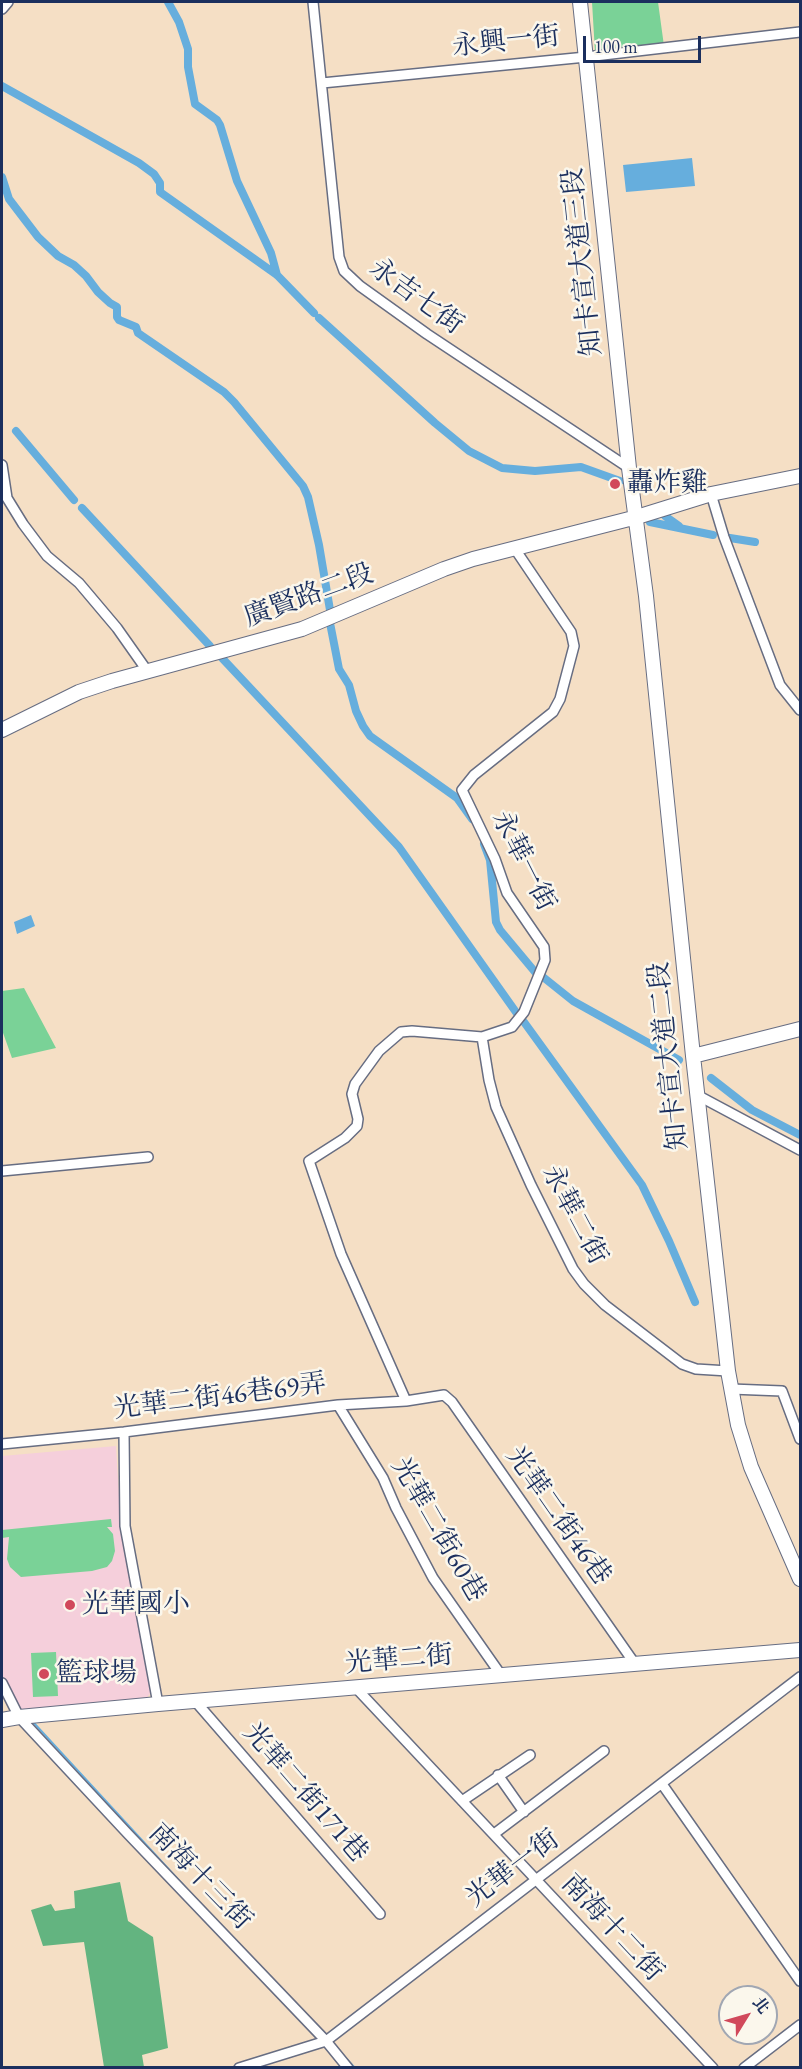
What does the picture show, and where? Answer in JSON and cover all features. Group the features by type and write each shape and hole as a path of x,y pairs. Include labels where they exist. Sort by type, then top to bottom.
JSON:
{"street":[{"path":"2,9 8,2"},
{"name":"永吉七街","path":"313,2 339,257 344,271 360,286 427,334 629,468"},
{"name":"知卡宣大道三段","path":"580,2 629,468 637,517"},
{"name":"永興一街","path":"322,82 586,57 801,32"},
{"path":"2,465 7,498 23,524 47,555 80,583 117,628 148,672"},
{"name":"廣賢路二段","path":"2,730 79,692 302,629 444,569 637,517 711,494 801,476"},
{"path":"711,494 724,537 780,685 801,710"},
{"name":"知卡宣大道二段","path":"637,517 728,1371 738,1425 751,1467 801,1579"},
{"name":"永華一街","path":"406,1401 341,1254 309,1161 345,1138 357,1126 358,1119 352,1094 355,1084 380,1051 401,1032 482,1037 512,1027 524,1012 546,956 544,947 507,893 495,859 462,790 474,775 553,712 560,699 574,646 571,632 515,549"},
{"path":"693,1056 801,1029"},
{"name":"永華二街","path":"482,1037 496,1107 531,1185 579,1277 605,1305 682,1364 696,1369 728,1371"},
{"path":"697,1095 801,1150"},
{"path":"2,1171 148,1156"},
{"path":"731,1389 782,1391 801,1439"},
{"name":"光華二街46巷69弄","path":"2,1444 444,1395"},
{"name":"光華二街46巷","path":"444,1395 452,1402 635,1664"},
{"name":"光華二街60巷","path":"338,1406 383,1478 433,1578 501,1675"},
{"path":"124,1432 125,1527 158,1704"},
{"name":"光華二街","path":"2,1720 158,1704 801,1650"},
{"name":"光華一街","path":"239,2067 326,2042 801,1677"},
{"name":"南海十三街","path":"2,1683 20,1717 348,2067"},
{"name":"南海十二街","path":"356,1688 713,2067"},
{"name":"光華二街171巷","path":"196,1702 380,1914"},
{"path":"494,1834 604,1751"},
{"path":"462,1801 530,1755"},
{"path":"498,1775 524,1812"},
{"path":"662,1784 801,1982"},
{"path":"744,2067 801,2025"}],"shaded area":[{"name":"光華國小","path":"116,1446 121,1528 156,1686 145,1700 16,1712 2,1683 2,1456"}],"green space":[{"path":"592,2 658,2 664,46 595,52"},
{"path":"24,988 56,1048 12,1058 2,1030 2,991"},
{"path":"111,1519 112,1527 107,1527 113,1534 115,1551 107,1567 92,1571 21,1577 10,1567 7,1559 9,1537 2,1538 2,1530"},
{"name":"籃球場","path":"56,1652 58,1696 33,1697 31,1653"},
{"path":"120,1882 128,1921 153,1937 168,2048 142,2055 144,2067 104,2067 84,1942 43,1946 31,1910 51,1904 55,1911 75,1908 74,1891"}],"water":[{"path":"692,158 695,186 626,192 623,165"},
{"path":"31,915 35,926 17,934 14,922"}],"waterway":[{"path":"168,2 179,22 188,49 188,67 195,104 217,120 220,125 237,181 271,253 277,275"},
{"path":"2,86 139,163 154,174 160,183 160,192 277,275 314,313"},
{"path":"2,177 9,199 38,237 58,256 74,265 98,292 117,307 119,320 136,327 138,333 224,392 303,486 308,497 319,545 330,610"},
{"path":"319,318 469,451 502,468 535,471 581,467 620,481"},
{"path":"16,431 74,500"},
{"path":"82,508 210,646"},
{"path":"665,516 679,526"},
{"path":"650,522 713,535"},
{"path":"730,538 755,542"},
{"path":"330,623 339,669 349,685 356,711 370,736 457,798 472,819"},
{"path":"222,658 399,847 518,1015"},
{"path":"484,844 490,860 496,922 535,972"},
{"path":"543,977 573,1001 679,1060"},
{"path":"524,1022 642,1185 695,1302"},
{"path":"711,1078 752,1110 800,1135"},
{"path":"33,1722 210,1914"},
{"path":"341,2053 355,2068"}],"place":[{"name":"轟炸雞","path":"615,484"},
{"name":"光華國小","path":"70,1605"},
{"name":"籃球場","path":"44,1674"}]}
